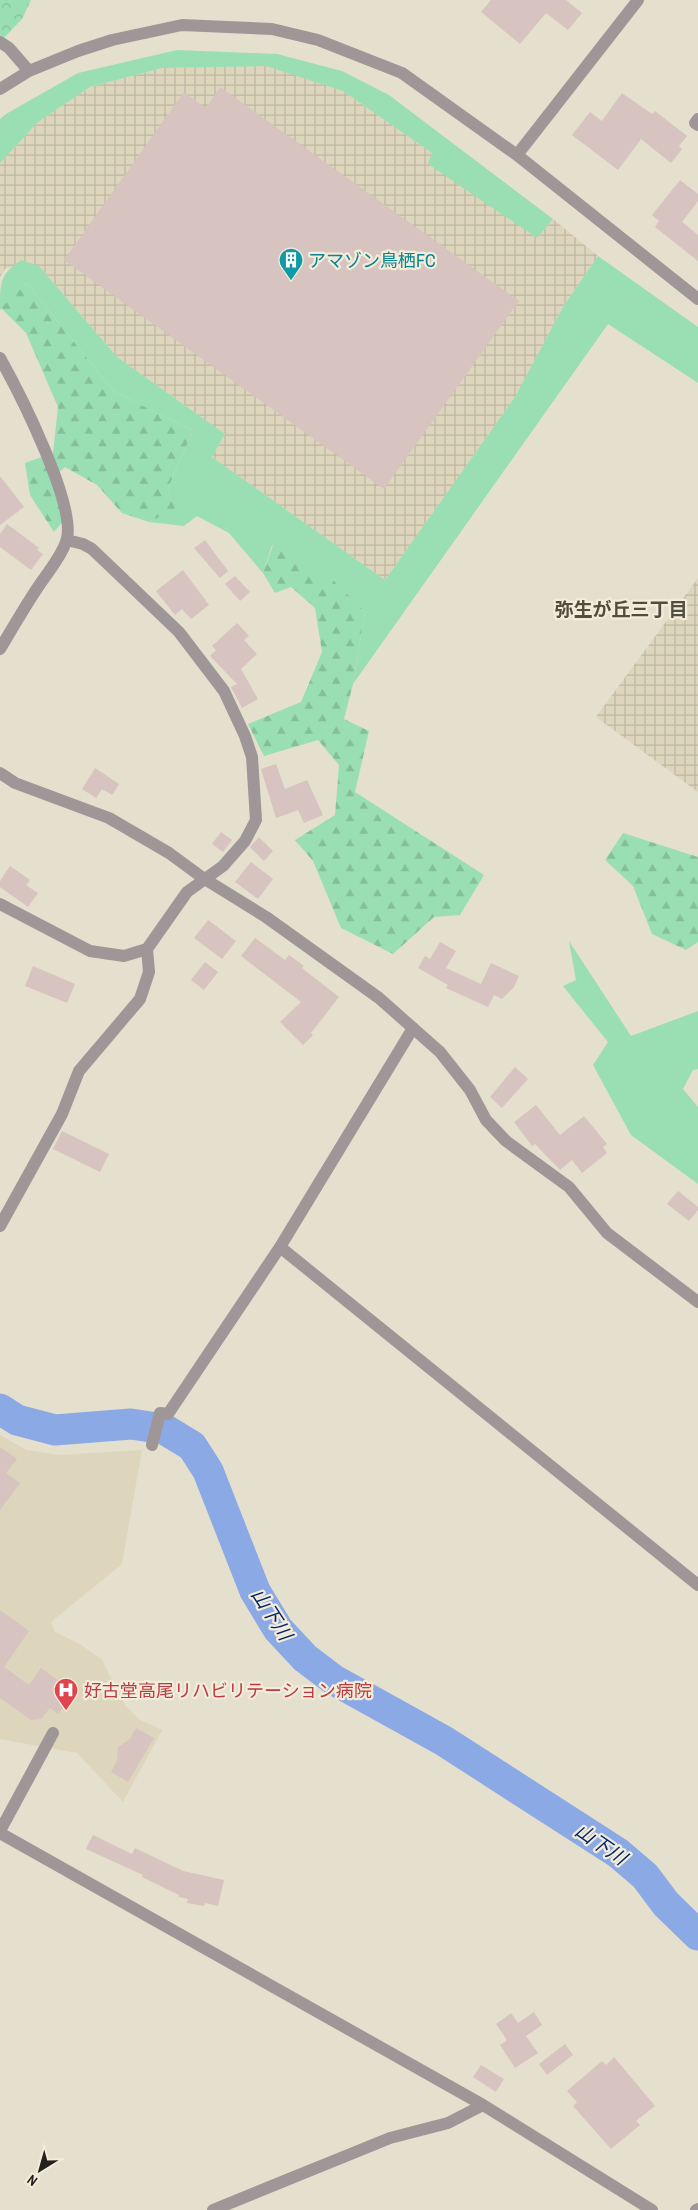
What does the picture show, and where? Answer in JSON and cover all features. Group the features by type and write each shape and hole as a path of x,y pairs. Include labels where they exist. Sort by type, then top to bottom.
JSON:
{"street":[{"path":"517,155 638,0"},
{"path":"0,89 29,71 78,51 182,25 272,29 318,40 402,73 517,155 698,299"},
{"path":"0,42 9,48 29,71"},
{"path":"698,119 695,123 698,125"},
{"path":"0,358 20,392 54,474 67,518 67,540 59,557 0,649"},
{"path":"0,904 90,951 124,956 147,949 187,892 203,878 223,866 245,841 256,820 252,757 245,736 224,691 179,632 92,550 83,544 67,540"},
{"path":"0,773 16,782 109,818 169,853 203,878 266,917 378,998 440,1052 470,1090 486,1120 506,1141 569,1187 607,1233 698,1302"},
{"path":"0,1226 62,1114 80,1070 140,999 149,972 147,949"},
{"path":"153,1443 160,1413 168,1414 280,1247 413,1028"},
{"path":"280,1247 698,1586"},
{"path":"53,1733 0,1832 483,2105 652,2210"},
{"path":"213,2210 390,2138 448,2123 483,2105"}],"shaded area":[{"path":"266,65 343,91 432,153 537,238 553,219 598,256 564,305 515,397 385,580 212,457 225,434 117,357 39,266 6,268 0,277 0,163 38,122 90,87 162,68"},
{"path":"698,578 698,792 596,717"},
{"path":"0,1435 27,1450 60,1455 142,1450 122,1564 51,1622 55,1632 80,1644 102,1660 125,1705 138,1719 162,1730 123,1802 77,1753 0,1739"}],"green space":[{"path":"0,0 31,0 22,19 0,42"},
{"path":"177,50 277,54 342,71 389,95 553,219 537,238 428,164 432,153 343,91 266,66 162,68 90,87 38,122 0,163 0,119 6,114 78,73"},
{"path":"598,256 698,327 698,383 608,324 353,684 365,612 272,545 263,573 229,533 197,516 184,526 149,522 174,509 168,488 193,431 113,391 27,283 0,310 1,285 9,270 21,260 39,266 117,357 225,434 212,457 385,580 515,397 564,305"},
{"path":"27,283 113,391 193,431 168,488 175,509 149,522 122,513 97,485 65,467 52,479 63,521 54,532 30,495 25,463 53,453 58,407 26,333 1,308"},
{"path":"273,545 333,580 365,612 353,684 344,719 369,731 355,792 484,875 460,915 434,917 393,954 341,928 313,861 295,840 335,815 339,765 318,740 264,756 248,724 301,702 322,652 315,608 291,587 275,593 263,573"},
{"path":"623,833 698,857 698,942 686,950 652,934 633,886 605,860"},
{"path":"569,941 631,1036 698,1011 698,1069 693,1070 683,1089 698,1107 698,1184 631,1135 593,1065 608,1042 563,986 576,980"}],"building":[{"path":"491,0 566,0 582,13 568,30 546,13 520,44 481,12"},
{"name":"アマゾン鳥栖FC","path":"220,87 519,301 384,489 64,260 184,92 206,108"},
{"path":"622,93 652,114 655,111 687,136 679,146 682,149 671,163 641,139 618,170 572,135 590,112 602,121"},
{"path":"680,180 698,194 698,201 682,222 698,235 698,261 655,227 659,221 652,215"},
{"path":"0,476 24,507 0,525"},
{"path":"7,524 39,548 37,550 43,554 31,570 0,547 0,534"},
{"path":"205,540 228,571 220,578 194,548"},
{"path":"183,570 209,605 191,619 182,609 175,615 156,591"},
{"path":"235,576 250,592 240,601 225,584"},
{"path":"237,623 249,636 244,640 257,654 241,669 258,699 242,708 231,687 237,684 210,656 216,650 212,646"},
{"path":"276,764 285,789 307,780 323,815 304,823 298,810 276,818 261,769"},
{"path":"95,768 119,784 112,795 102,789 96,798 82,789"},
{"path":"221,832 232,840 223,852 212,844"},
{"path":"259,837 273,851 264,861 250,847"},
{"path":"251,862 273,879 258,899 235,882"},
{"path":"10,866 30,880 26,885 38,893 28,907 0,887 0,881"},
{"path":"208,920 236,941 222,959 194,938"},
{"path":"255,938 285,960 289,955 304,966 302,968 339,997 311,1033 313,1035 303,1045 280,1022 301,1002 241,956"},
{"path":"440,942 456,951 446,968 481,984 491,963 519,976 514,987 502,999 494,995 488,1007 446,988 448,985 418,968 425,956 430,959"},
{"path":"205,962 218,972 204,990 191,980"},
{"path":"33,966 75,984 67,1003 25,986"},
{"path":"515,1067 528,1079 502,1108 490,1097"},
{"path":"536,1105 560,1135 584,1116 607,1144 603,1147 607,1153 582,1173 572,1160 560,1170 535,1144 532,1146 514,1122"},
{"path":"62,1131 109,1154 100,1172 53,1149"},
{"path":"678,1191 698,1207 698,1210 689,1221 667,1204"},
{"path":"0,1447 17,1459 6,1473 20,1483 0,1510"},
{"path":"0,1610 29,1631 4,1667 29,1685 41,1668 74,1692 58,1714 50,1708 41,1719 31,1720 0,1698"},
{"path":"136,1728 154,1738 128,1782 111,1772 117,1761 118,1747 130,1739"},
{"path":"93,1835 132,1854 135,1848 183,1871 224,1880 218,1906 205,1903 204,1906 187,1903 188,1899 179,1897 179,1895 142,1877 143,1875 86,1849"},
{"path":"534,2012 542,2025 526,2036 538,2053 515,2068 500,2045 507,2040 496,2024 511,2013 518,2023"},
{"path":"565,2044 573,2055 547,2075 539,2064"},
{"path":"614,2057 655,2106 636,2121 640,2125 611,2149 573,2106 577,2102 567,2091 602,2061 606,2065"},
{"path":"481,2065 504,2079 496,2092 473,2077"}],"waterway":[{"name":"山下川","path":"0,1409 17,1420 55,1430 131,1424 164,1429 192,1446 208,1471 255,1591 278,1629 305,1658 334,1680 444,1741 618,1853 645,1876 666,1904 698,1935"}],"place":[{"name":"アマゾン鳥栖FC","path":"291,281"},
{"name":"好古堂高尾リハビリテーション病院","path":"66,1711"}],"district":[{"name":"弥生が丘三丁目","path":"621,609"}]}
